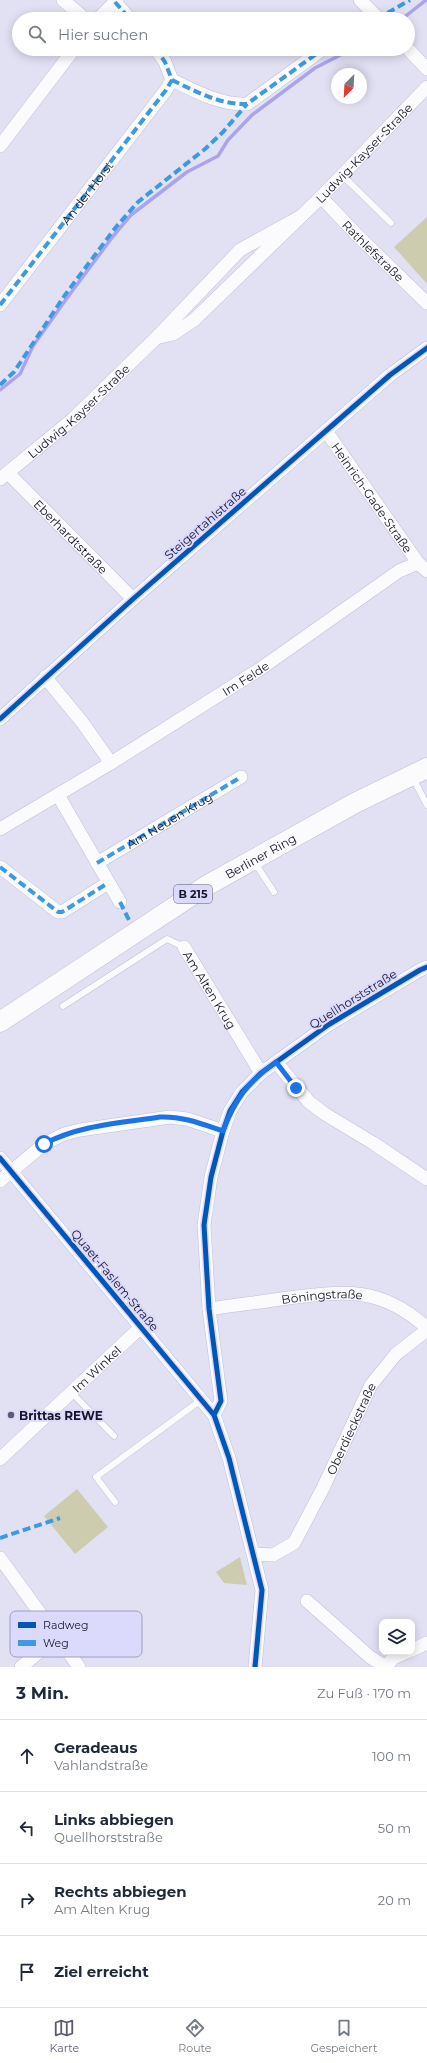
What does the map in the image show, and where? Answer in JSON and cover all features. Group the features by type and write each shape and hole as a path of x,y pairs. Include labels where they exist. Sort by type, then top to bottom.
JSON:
{"main road":[{"name":"Berliner Ring","path":"0,1022 206,886 355,803 420,771"}],"street":[{"path":"63,0 77,12"},
{"path":"360,0 372,12"},
{"path":"105,12 116,1 125,12"},
{"path":"0,146 69,56"},
{"path":"161,56 165,62 172,80 204,95 235,104 247,104 313,56"},
{"path":"415,56 427,68"},
{"name":"An der Horst","path":"0,305 166,90 172,80"},
{"name":"Ludwig-Kayser-Straße","path":"154,339 172,334 194,320 321,197 341,174 427,87"},
{"name":"Rathlefstraße","path":"321,197 358,236 427,303"},
{"name":"Ludwig-Kayser-Straße","path":"4,476 73,419 154,339 240,250 298,218"},
{"name":"Steigertahlstraße","path":"0,719 133,599 390,375 427,348"},
{"name":"Heinrich-Gade-Straße","path":"326,431 425,570"},
{"name":"Eberhardtstraße","path":"4,476 133,599"},
{"name":"Im Felde","path":"58,795 260,669 399,571 425,570"},
{"path":"45,677 82,722 111,763"},
{"name":"Am Neuen Krug","path":"97,863 241,777"},
{"path":"0,829 58,795 120,902"},
{"path":"0,867 58,912 62,912 108,883"},
{"name":"Am Alten Krug","path":"184,947 260,1073"},
{"name":"Quellhorststraße","path":"214,1415 221,1401 209,1309 204,1226 211,1177 230,1111 242,1092 260,1073 328,1025 427,967"},
{"path":"276,1062 309,1102 325,1114 373,1143 427,1179"},
{"path":"0,1181 44,1144 54,1138 96,1127 170,1116 223,1131"},
{"name":"Quaet-Faslem-Straße","path":"0,1158 214,1415 229,1458 262,1590 255,1667"},
{"name":"Böningstraße","path":"209,1309 331,1293 366,1294 395,1304 408,1311 427,1329"},
{"name":"Im Winkel","path":"0,1459 141,1327"},
{"name":"Oberdieckstraße","path":"254,1554 273,1555 294,1543 323,1488 371,1385 396,1354 427,1329"},
{"path":"0,1558 38,1611"},
{"path":"307,1601 370,1657 386,1667 394,1658 400,1655"},
{"path":"415,1649 427,1643"},
{"path":"21,1667 33,1657"},
{"path":"72,1657 79,1667"}],"lane":[{"path":"341,174 391,223"},
{"path":"420,771 427,805"},
{"path":"253,860 274,892"},
{"name":"Am Alten Krug","path":"63,1006 167,939 184,947"},
{"path":"72,1393 114,1436"},
{"path":"114,1502 96,1477 201,1400"}],"green space":[{"path":"427,217 427,284 394,247"},
{"path":"77,1489 108,1527 75,1554 44,1516"},
{"path":"240,1557 247,1585 224,1583 216,1572"}],"waterway":[{"path":"411,12 426,0"},
{"path":"0,390 20,374 33,346 114,235 131,215 187,172 218,156 228,140 252,115 315,68 338,56"}],"marked path":[{"path":"389,12 410,0"},
{"path":"115,2 124,12"},
{"path":"0,305 166,90 172,80 165,62 161,56"},
{"path":"172,80 217,100 237,104 247,104 313,56"},
{"path":"0,385 14,372 65,295 116,227 138,202 205,149 223,132 247,104"},
{"path":"97,863 241,777"},
{"path":"0,867 58,912 62,912 108,883"},
{"path":"120,902 129,920"},
{"path":"0,1538 60,1518"}],"cycle path":[{"path":"0,719 133,599 390,375 427,348"},
{"path":"214,1415 221,1401 209,1309 204,1225 211,1177 230,1111 242,1092 261,1073 328,1025 427,967"},
{"path":"0,1158 214,1415 229,1458 262,1590 255,1667"}],"place":[{"name":"Brittas REWE","path":"11,1415"}],"route":[{"path":"44,1144 64,1134 80,1130 170,1116 210,1126 223,1131 230,1111 242,1092 260,1073 276,1062 296,1088"}]}
